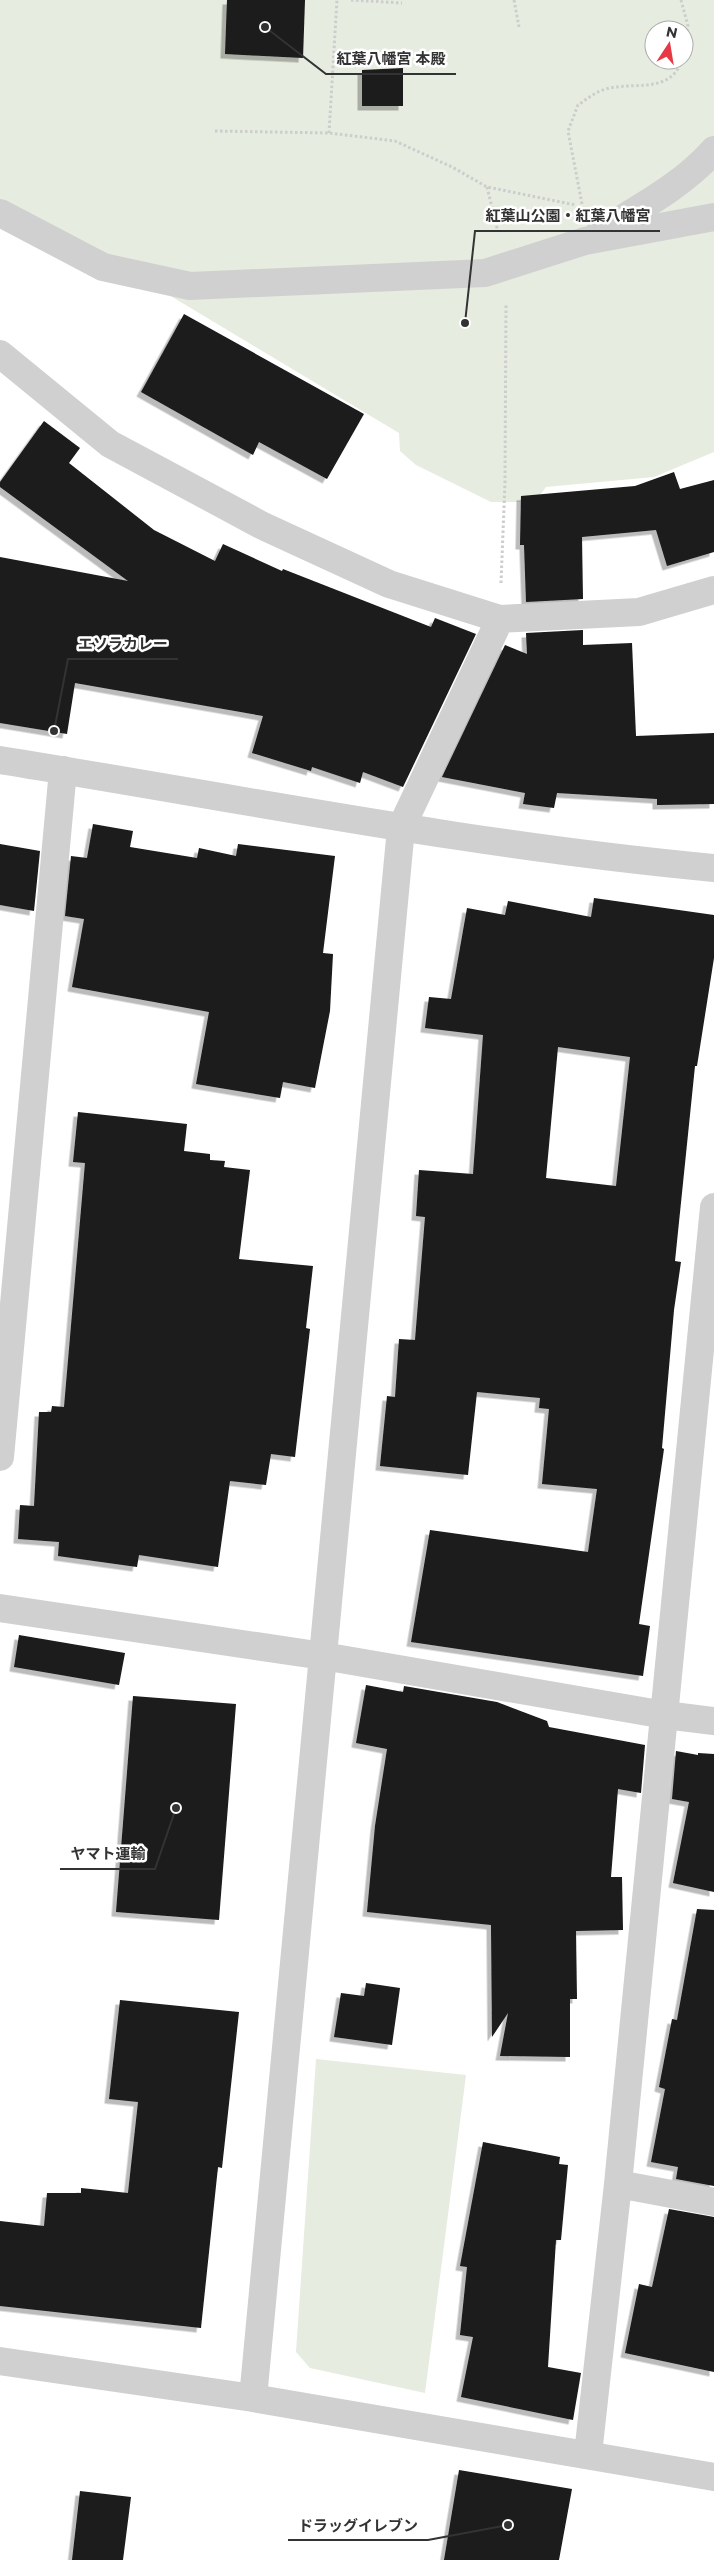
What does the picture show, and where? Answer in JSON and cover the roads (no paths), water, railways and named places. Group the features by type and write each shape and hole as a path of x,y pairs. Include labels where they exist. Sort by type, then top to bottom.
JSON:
{"street":[{"path":"585,241 668,191 700,166 714,150"},
{"path":"0,213 103,268 190,286 485,273 585,241 714,216"},
{"path":"0,354 110,444 263,526 389,584 500,618 639,612 714,590"},
{"path":"253,2398 401,828 500,618"},
{"path":"0,760 401,828 628,860 714,868"},
{"path":"0,1457 63,770"},
{"path":"588,2454 618,2184 714,1207"},
{"path":"0,1608 323,1656 665,1715 714,1721"},
{"path":"618,2184 714,2202"},
{"path":"0,2360 253,2398 714,2477"}],"place":[{"name":"紅葉八幡宮 本殿","path":"265,27"},
{"name":"紅葉山公園・紅葉八幡宮","path":"465,323"},
{"name":"エソラカレー","path":"54,731"},
{"name":"ヤマト運輸","path":"176,1808"},
{"name":"ドラッグイレブン","path":"508,2525"}]}
